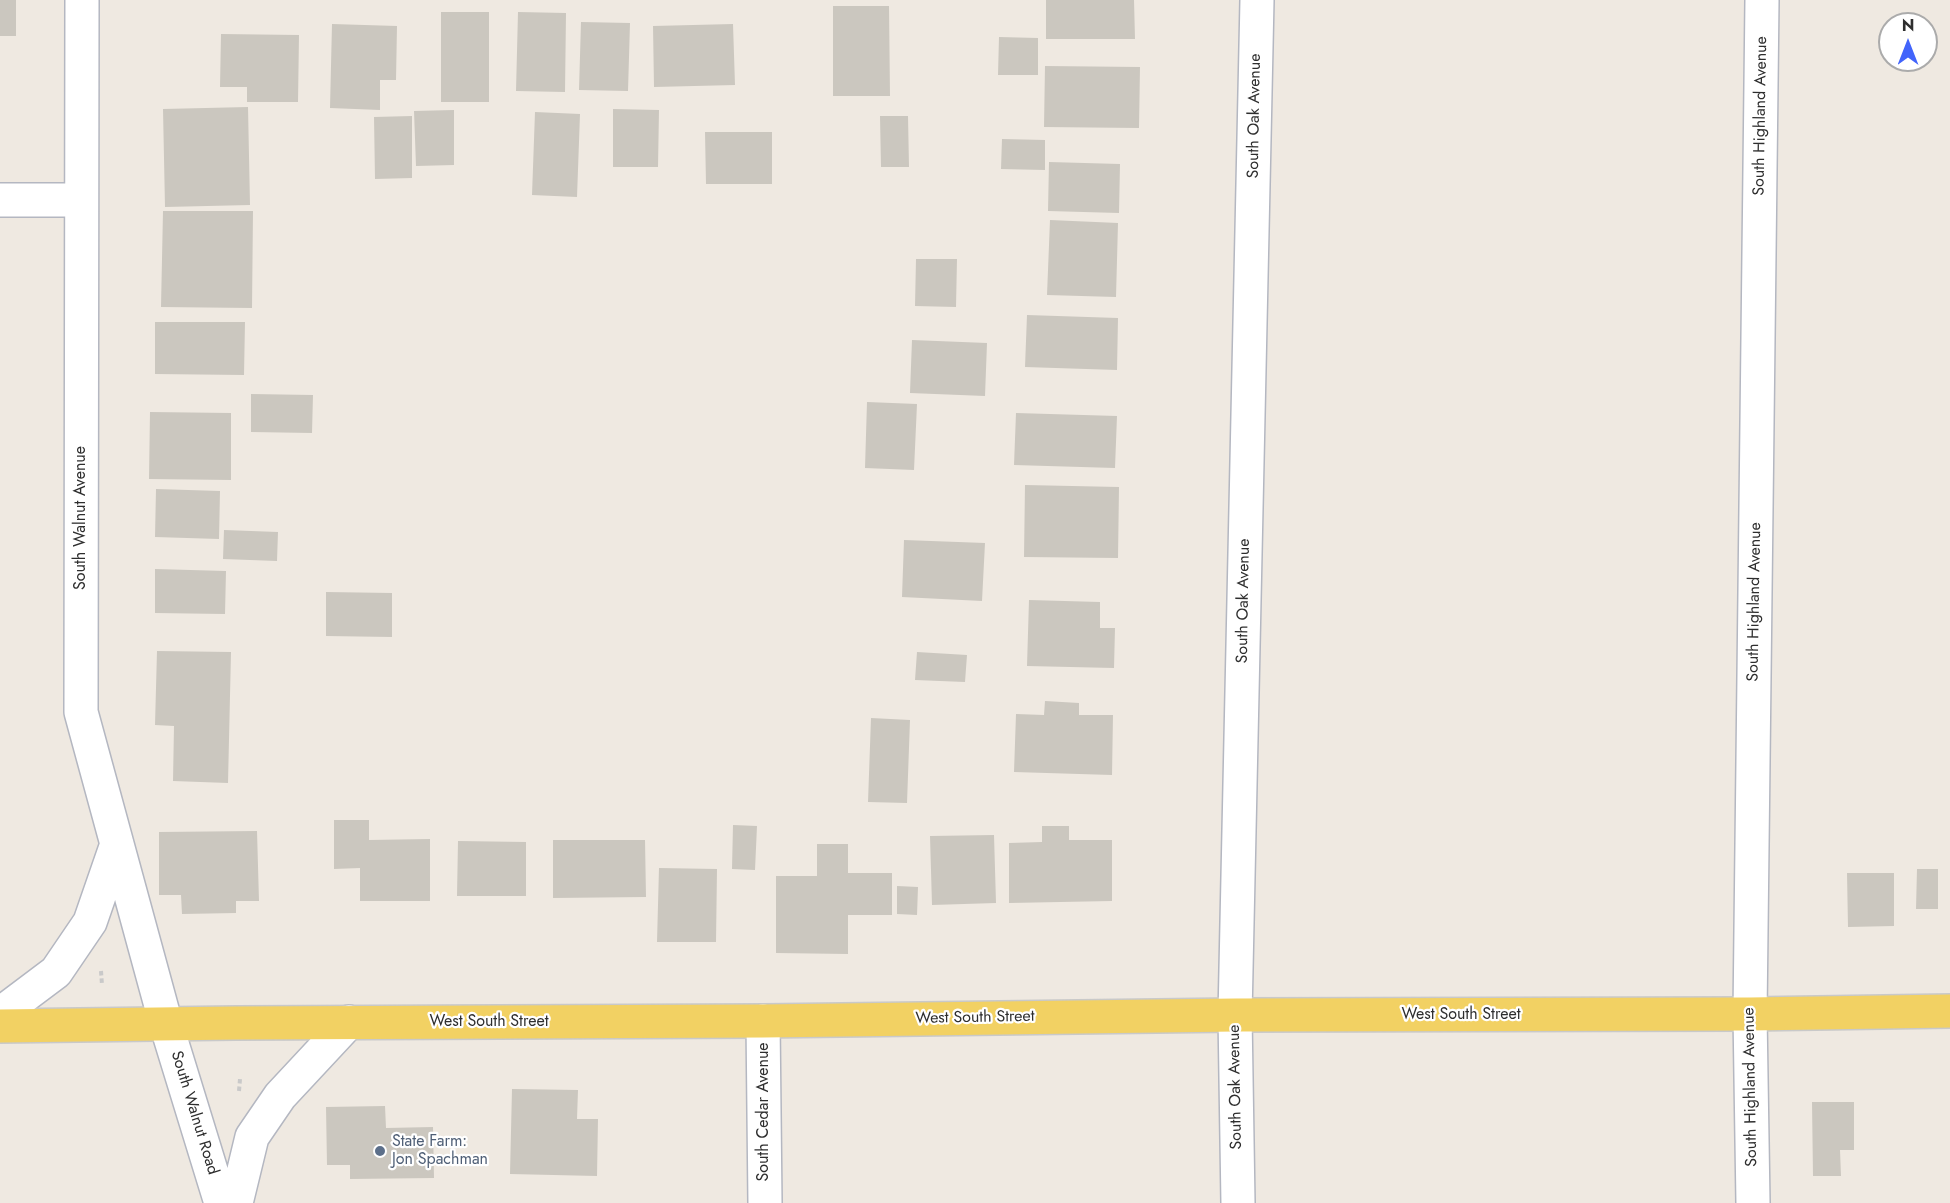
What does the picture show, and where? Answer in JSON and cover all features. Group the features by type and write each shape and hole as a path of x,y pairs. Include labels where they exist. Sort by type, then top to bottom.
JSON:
{"main road":[{"name":"West South Street","path":"0,1026 1950,1011"}],"street":[{"name":"South Walnut Avenue","path":"82,0 81,712 166,1024"},
{"name":"South Oak Avenue","path":"1238,1203 1235,1015 1257,0"},
{"name":"South Highland Avenue","path":"1754,1203 1750,1014 1762,0"},
{"path":"0,200 81,200"},
{"path":"0,1014 56,972 90,922 117,844"},
{"name":"South Cedar Avenue","path":"764,1021 765,1203"},
{"path":"236,1203 252,1137 280,1096 349,1022"},
{"name":"South Walnut Road","path":"166,1024 221,1203"}],"building":[{"path":"0,0 16,0 16,36 0,36"},
{"path":"1046,0 1134,0 1135,39 1046,39"},
{"path":"833,6 889,6 890,96 833,96"},
{"path":"441,12 489,12 489,102 441,102"},
{"path":"518,12 566,13 565,92 516,91"},
{"path":"581,22 630,23 628,91 579,90"},
{"path":"332,24 397,26 396,80 380,80 380,110 330,108"},
{"path":"733,24 735,85 654,87 653,26"},
{"path":"221,34 299,35 298,102 247,102 247,87 220,87"},
{"path":"999,37 1038,38 1038,75 998,75"},
{"path":"1045,66 1140,67 1139,128 1044,127"},
{"path":"248,107 250,205 165,207 163,109"},
{"path":"613,109 659,110 658,167 613,167"},
{"path":"454,110 454,165 416,166 414,111"},
{"path":"535,112 580,114 577,197 532,195"},
{"path":"412,116 412,178 375,179 374,117"},
{"path":"880,116 908,116 909,167 881,167"},
{"path":"705,132 772,132 772,184 706,184"},
{"path":"1002,139 1045,140 1045,170 1001,169"},
{"path":"1049,162 1120,164 1119,213 1048,211"},
{"path":"163,211 253,211 252,308 161,307"},
{"path":"1050,220 1118,223 1116,297 1047,295"},
{"path":"916,259 957,259 956,307 915,306"},
{"path":"1027,315 1118,318 1117,370 1025,367"},
{"path":"155,322 245,322 244,375 155,374"},
{"path":"912,340 987,343 985,396 910,393"},
{"path":"251,394 313,395 312,433 251,432"},
{"path":"867,402 917,404 914,470 865,468"},
{"path":"150,412 231,413 231,480 149,479"},
{"path":"1016,413 1117,416 1115,468 1014,465"},
{"path":"1025,485 1119,487 1118,558 1024,557"},
{"path":"156,489 220,491 219,539 155,537"},
{"path":"224,530 278,532 277,561 223,559"},
{"path":"904,540 985,543 982,601 902,597"},
{"path":"155,569 226,571 225,614 155,613"},
{"path":"326,592 392,593 392,637 326,636"},
{"path":"1029,600 1100,602 1100,628 1115,628 1114,668 1027,666"},
{"path":"157,651 231,652 228,783 173,781 174,726 155,725"},
{"path":"917,652 967,655 965,682 915,680"},
{"path":"1045,701 1079,703 1079,715 1113,715 1112,775 1014,772 1016,714 1044,715"},
{"path":"871,718 910,720 907,803 868,802"},
{"path":"334,820 369,820 369,840 430,839 430,901 360,901 360,868 334,869"},
{"path":"733,825 757,826 755,870 732,869"},
{"path":"1042,826 1069,826 1069,840 1112,840 1112,901 1009,903 1009,843 1042,842"},
{"path":"257,831 259,901 236,901 236,913 182,914 181,895 159,895 159,832"},
{"path":"994,835 996,903 932,905 930,836"},
{"path":"553,840 645,840 646,897 553,898"},
{"path":"458,841 526,842 526,896 457,896"},
{"path":"817,844 848,844 848,873 892,873 892,915 848,915 848,954 776,953 776,876 817,876"},
{"path":"659,868 717,869 716,942 657,942"},
{"path":"1917,869 1938,869 1938,909 1916,909"},
{"path":"1847,873 1894,873 1894,926 1848,927"},
{"path":"897,886 918,887 917,915 897,914"},
{"path":"512,1089 578,1090 577,1119 598,1119 597,1176 510,1174"},
{"path":"1812,1102 1854,1102 1854,1150 1840,1150 1841,1176 1813,1176"},
{"name":"State Farm: Jon Spachman","path":"385,1106 386,1128 433,1127 434,1178 350,1179 350,1165 327,1165 326,1107"}],"place":[{"name":"State Farm: Jon Spachman","path":"380,1151"}]}
